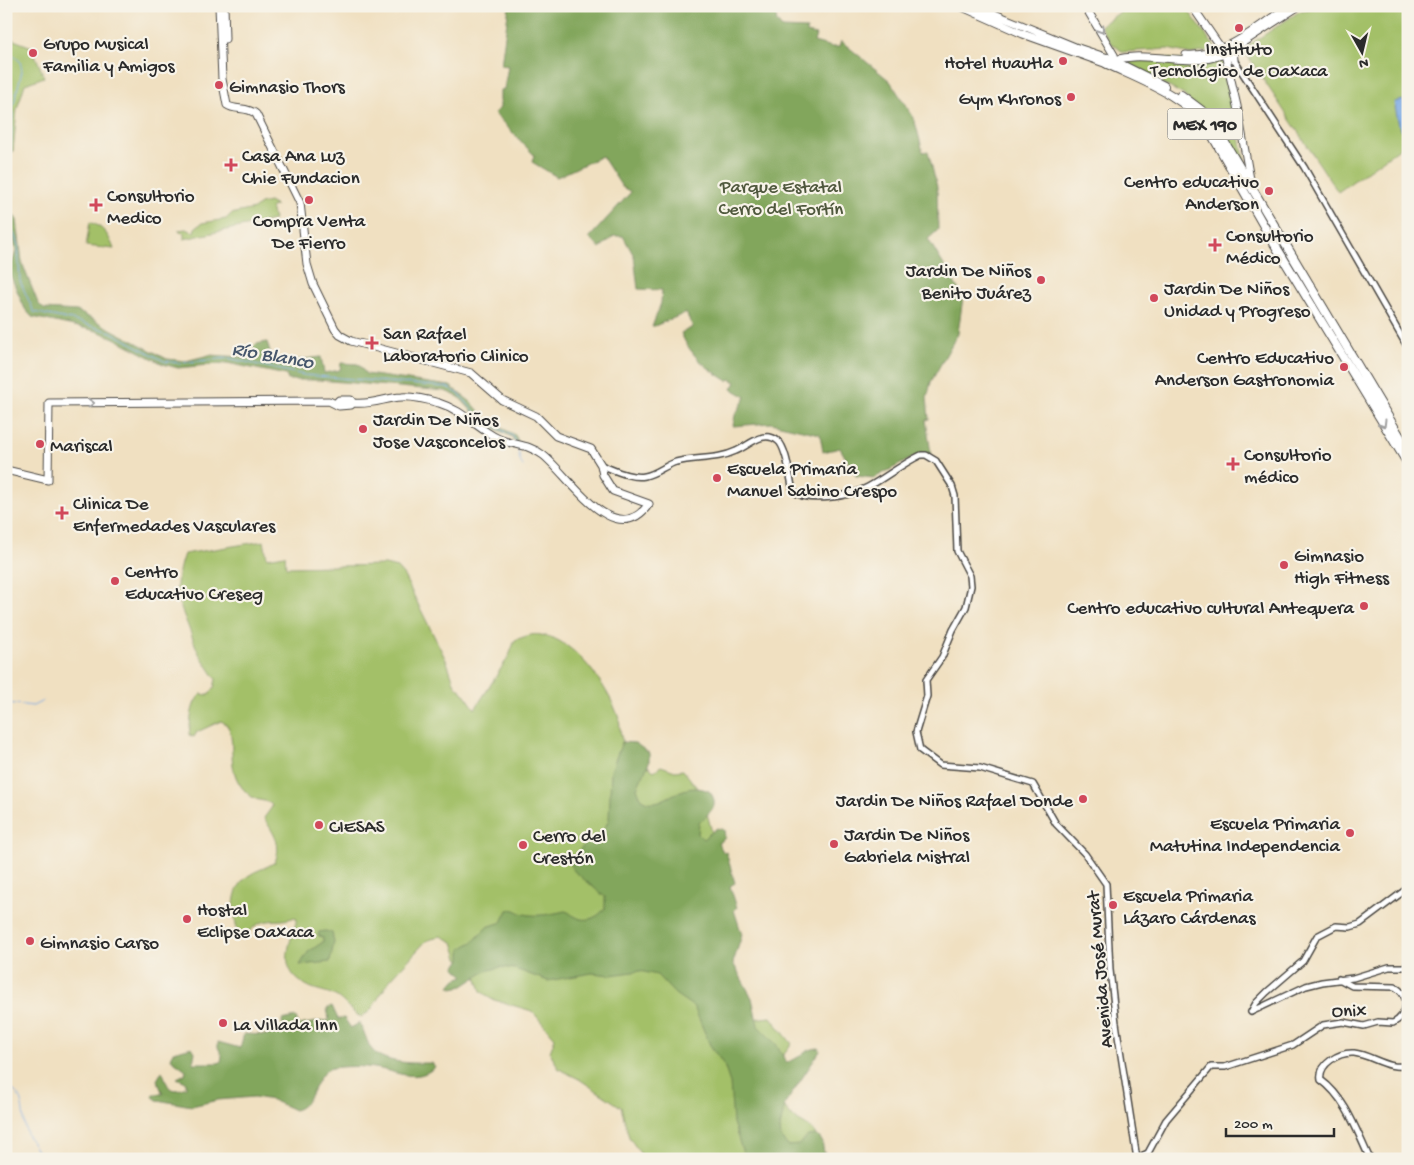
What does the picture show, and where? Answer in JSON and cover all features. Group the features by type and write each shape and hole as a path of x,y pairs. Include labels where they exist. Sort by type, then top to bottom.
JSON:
{"highway":[{"name":"MEX 190","path":"1111,60 1121,71 1180,100 1200,116 1408,464"},
{"name":"MEX 190","path":"1111,60 1184,97 1205,113 1218,131 1408,450"}],"main road":[{"path":"219,6 222,79 227,103"},
{"path":"224,6 227,103"},
{"name":"MEX 190","path":"960,6 1023,34 1111,60 1173,58 1197,60 1224,52 1233,49 1283,13 1289,6"},
{"name":"MEX 190","path":"975,6 1064,43 1111,60"},
{"path":"1085,6 1111,60"},
{"path":"1192,6 1224,52"},
{"name":"MEX 190","path":"1224,52 1283,13 1299,6"},
{"path":"1233,49 1234,60"},
{"name":"MEX 190","path":"1224,52 1235,99 1251,188"},
{"path":"6,470 48,480 49,403 336,403 339,406 351,406 353,403 376,403 406,397 440,404 463,414 496,438 522,444 545,456 601,512 622,520 636,516 649,504 613,491 603,475 601,465 587,446 563,439 536,416 502,400 471,374 350,341 340,335 324,309 309,272 303,249 299,200 255,112 227,103"}],"street":[{"path":"1224,52 1234,60 1304,167 1408,348"},
{"name":"Avenida José Murat","path":"601,465 615,471 644,477 675,462 723,456 738,451 756,439 772,438 780,443 793,491 803,498 818,498 866,488 921,455 926,455 936,461 952,486 955,496 957,551 970,576 971,586 966,607 953,630 942,657 926,680 927,696 916,732 920,750 940,765 980,768 1033,784 1056,824 1085,854 1101,875 1107,888 1110,970 1116,1023 1137,1159"},
{"path":"1408,888 1360,924 1350,927 1336,926 1317,936 1303,961 1267,992 1256,1003 1251,1012 1306,986 1352,978 1389,967 1408,967"},
{"name":"Onix","path":"1137,1159 1148,1153 1166,1120 1211,1067 1225,1066 1293,1045 1323,1024 1343,1022 1364,1026 1378,1022 1393,1023 1405,1013 1407,1003 1400,990 1385,985 1352,986 1339,979"},
{"path":"1370,1159 1333,1088 1321,1080 1322,1071 1325,1065 1344,1055 1354,1053 1394,1066 1408,1065"}],"green space":[{"name":"Parque Estatal Cerro del Fortín","path":"509,6 774,6 777,22 782,28 807,29 807,33 816,35 814,42 832,47 839,47 841,41 890,81 914,118 923,152 928,151 937,187 938,230 928,239 963,297 958,333 931,382 927,398 929,419 926,420 931,454 920,454 874,478 856,476 840,448 823,452 820,434 771,423 733,426 735,415 746,397 732,389 736,382 730,379 728,381 713,372 689,349 681,333 693,327 686,313 652,327 661,303 662,290 638,289 634,256 623,236 614,236 600,248 589,238 631,192 622,187 602,156 557,177 532,162 534,155 494,113 500,108 500,90 504,89 508,66 501,65"},
{"path":"1129,6 1185,6 1217,50 1191,54 1168,49 1123,52 1111,43 1100,26"},
{"name":"Instituto Tecnológico de Oaxaca","path":"1322,6 1408,6 1408,142 1338,192 1243,49 1300,11"},
{"path":"6,37 32,47 44,77 25,84 17,109 13,151 6,154 9,100 6,99"},
{"path":"1166,58 1203,63 1223,58 1234,103 1247,176 1184,95 1120,61"},
{"path":"269,202 276,206 271,207 274,220 184,239 184,233 178,230 186,229 194,232 195,228 202,223 226,219 231,214 254,209 260,204"},
{"path":"6,204 17,220 22,262 38,303 44,309 77,311 167,359 186,361 209,355 243,357 256,344 267,342 272,358 296,360 321,357 324,373 340,370 341,363 358,364 366,374 450,386 471,402 488,421 515,435 518,442 514,442 512,437 481,421 459,397 445,391 319,380 288,380 286,375 227,363 178,368 163,364 97,331 32,317 25,309 9,272 16,251 12,233 6,226"},
{"path":"90,222 105,233 114,249 86,246"},
{"path":"264,541 267,558 285,555 286,567 385,565 397,568 404,576 447,662 455,685 463,692 475,709 509,656 515,640 534,635 553,638 566,645 588,666 598,678 613,704 619,719 622,739 629,751 654,771 661,766 675,771 683,770 698,789 713,836 722,936 752,1019 771,1017 792,1044 782,1057 781,1088 784,1105 794,1118 811,1129 816,1135 823,1156 829,1159 644,1159 629,1137 621,1107 579,1079 559,1069 550,1052 555,1038 532,1011 491,999 481,991 476,976 458,958 453,942 441,936 426,941 390,980 370,1011 361,1017 337,997 300,982 293,974 289,967 288,949 297,919 295,917 263,922 239,938 234,913 237,889 248,876 275,862 277,856 276,839 264,818 272,807 271,803 252,797 242,787 236,776 233,765 231,734 228,726 221,721 197,732 194,737 189,735 192,713 197,698 201,694 209,695 214,688 216,679 198,652 176,595 178,574 184,554"},
{"path":"622,742 635,743 649,753 649,763 637,788 641,799 657,802 688,789 698,788 709,791 714,800 713,808 699,823 698,834 703,839 717,828 724,830 725,838 718,843 724,853 726,852 735,883 730,886 737,908 734,910 742,935 733,963 752,998 758,1026 776,1044 786,1062 814,1049 819,1048 820,1051 785,1104 780,1127 781,1138 788,1146 798,1145 808,1136 817,1135 822,1141 825,1159 745,1159 733,1123 730,1083 724,1065 710,1045 694,1007 675,994 657,975 640,971 611,975 592,973 548,981 515,969 501,967 486,971 463,986 453,988 450,986 456,979 464,976 455,968 461,959 461,949 474,941 487,927 502,922 508,910 534,915 565,911 580,919 588,919 596,916 605,908 605,897 573,870 571,863 578,851 601,832 609,820 611,771"},
{"path":"326,931 332,933 334,942 330,962 300,965 308,952 323,942 323,938 318,935 319,932"},
{"path":"332,1006 338,1019 344,1018 351,1028 359,1023 370,1047 375,1053 390,1060 432,1063 435,1067 421,1075 413,1076 370,1067 332,1068 321,1076 306,1102 294,1110 272,1100 254,1097 218,1100 192,1106 157,1100 152,1096 153,1094 163,1094 157,1080 162,1071 171,1089 175,1090 186,1087 186,1082 177,1078 185,1074 186,1070 171,1059 173,1052 192,1047 195,1052 193,1063 218,1063 221,1062 222,1056 218,1042 240,1048 244,1034 266,1035 283,1032 282,1020 296,1017 298,1025 329,1020 327,1008"}],"water":[{"path":"1404,100 1408,129 1400,130 1394,102"}],"waterway":[{"path":"6,50 20,61 22,71 13,107 10,162 6,169"},
{"name":"Río Blanco","path":"6,213 18,245 20,281 34,312 72,320 111,332 164,361 179,363 228,358 304,375 447,387 459,394 481,419 513,436 516,442"},
{"name":"Río Blanco","path":"518,448 520,461 523,466"},
{"path":"6,703 33,706 43,701"},
{"path":"6,1088 13,1090 20,1099 26,1131 40,1159"}],"place":[{"name":"Instituto Tecnológico de Oaxaca","path":"1239,28"},
{"name":"Grupo Musical Familia y Amigos","path":"33,53"},
{"name":"Hotel Huautla","path":"1063,61"},
{"name":"Gimnasio Thors","path":"219,85"},
{"name":"Gym Khronos","path":"1071,97"},
{"name":"Casa Ana Luz Chie Fundacion","path":"231,165"},
{"name":"Centro educativo Anderson","path":"1269,191"},
{"name":"Compra Venta De Fierro","path":"309,200"},
{"name":"Consultorio Medico","path":"96,205"},
{"name":"Consultorio Médico","path":"1215,245"},
{"name":"Jardin De Niños Benito Juárez","path":"1041,280"},
{"name":"Jardin De Niños Unidad y Progreso","path":"1154,298"},
{"name":"San Rafael Laboratorio Clinico","path":"372,343"},
{"name":"Centro Educativo Anderson Gastronomia","path":"1344,367"},
{"name":"Jardin De Niños Jose Vasconcelos","path":"363,429"},
{"name":"Mariscal","path":"40,444"},
{"name":"Consultorio médico","path":"1233,464"},
{"name":"Escuela Primaria Manuel Sabino Crespo","path":"717,478"},
{"name":"Clinica De Enfermedades Vasculares","path":"62,513"},
{"name":"Gimnasio High Fitness","path":"1284,565"},
{"name":"Centro Educativo Creseg","path":"115,581"},
{"name":"Centro educativo cultural Antequera","path":"1364,606"},
{"name":"Jardin De Niños Rafael Donde","path":"1083,799"},
{"name":"CIESAS","path":"319,825"},
{"name":"Escuela Primaria Matutina Independencia","path":"1350,833"},
{"name":"Jardin De Niños Gabriela Mistral","path":"834,844"},
{"name":"Cerro del Crestón","path":"523,845"},
{"name":"Escuela Primaria Lázaro Cárdenas","path":"1113,905"},
{"name":"Hostal Eclipse Oaxaca","path":"187,919"},
{"name":"Gimnasio Carso","path":"30,941"},
{"name":"La Villada Inn","path":"223,1023"}]}
